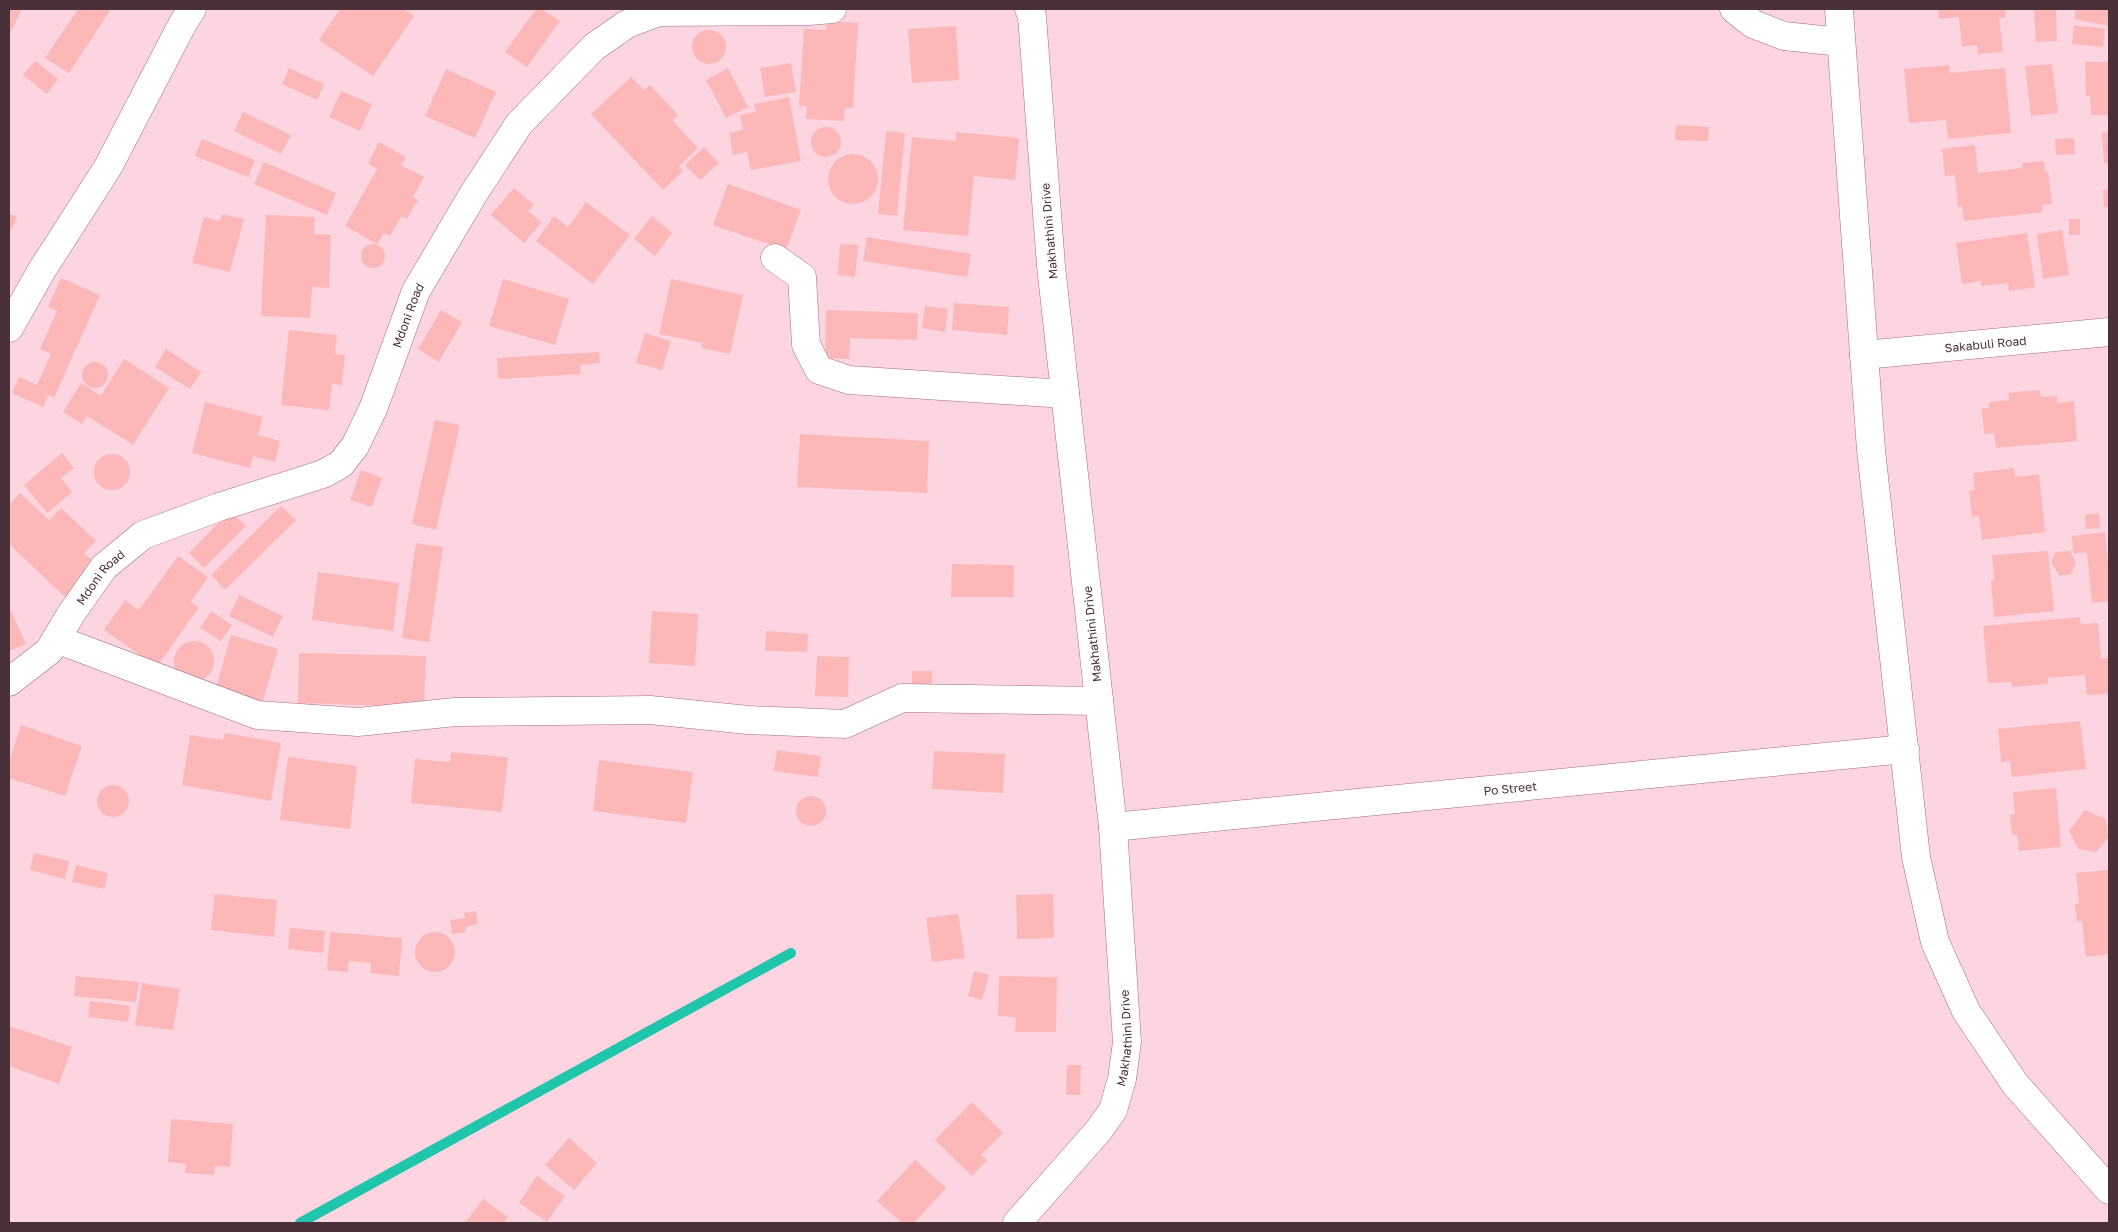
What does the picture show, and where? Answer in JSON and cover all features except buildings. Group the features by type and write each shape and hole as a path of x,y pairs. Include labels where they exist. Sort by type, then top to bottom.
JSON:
{"street":[{"path":"9,328 42,270 108,167 192,9"},
{"name":"Mdoni Road","path":"9,682 49,651 71,614 104,567 143,535 219,507 323,474 341,464 355,446 373,409 416,291 474,193 519,124 594,47 627,24 659,12 809,11 832,9"},
{"name":"Makhathini Drive","path":"1017,1223 1099,1130 1113,1110 1122,1080 1127,1042 1114,827 1051,266 1032,16 1029,9"},
{"path":"1734,9 1753,24 1784,36 1841,42"},
{"path":"1840,9 1871,450 1916,857 1935,942 1966,1011 2015,1084 2109,1190"},
{"path":"775,258 802,277 806,345 819,370 850,380 1065,394"},
{"name":"Sakabuli Road","path":"1864,355 2109,332"},
{"path":"56,639 257,715 358,722 455,712 650,710 748,720 845,724 902,698 1099,701"},
{"name":"Po Street","path":"1114,827 1905,749"}],"waterway":[{"path":"300,1223 791,953"}]}
